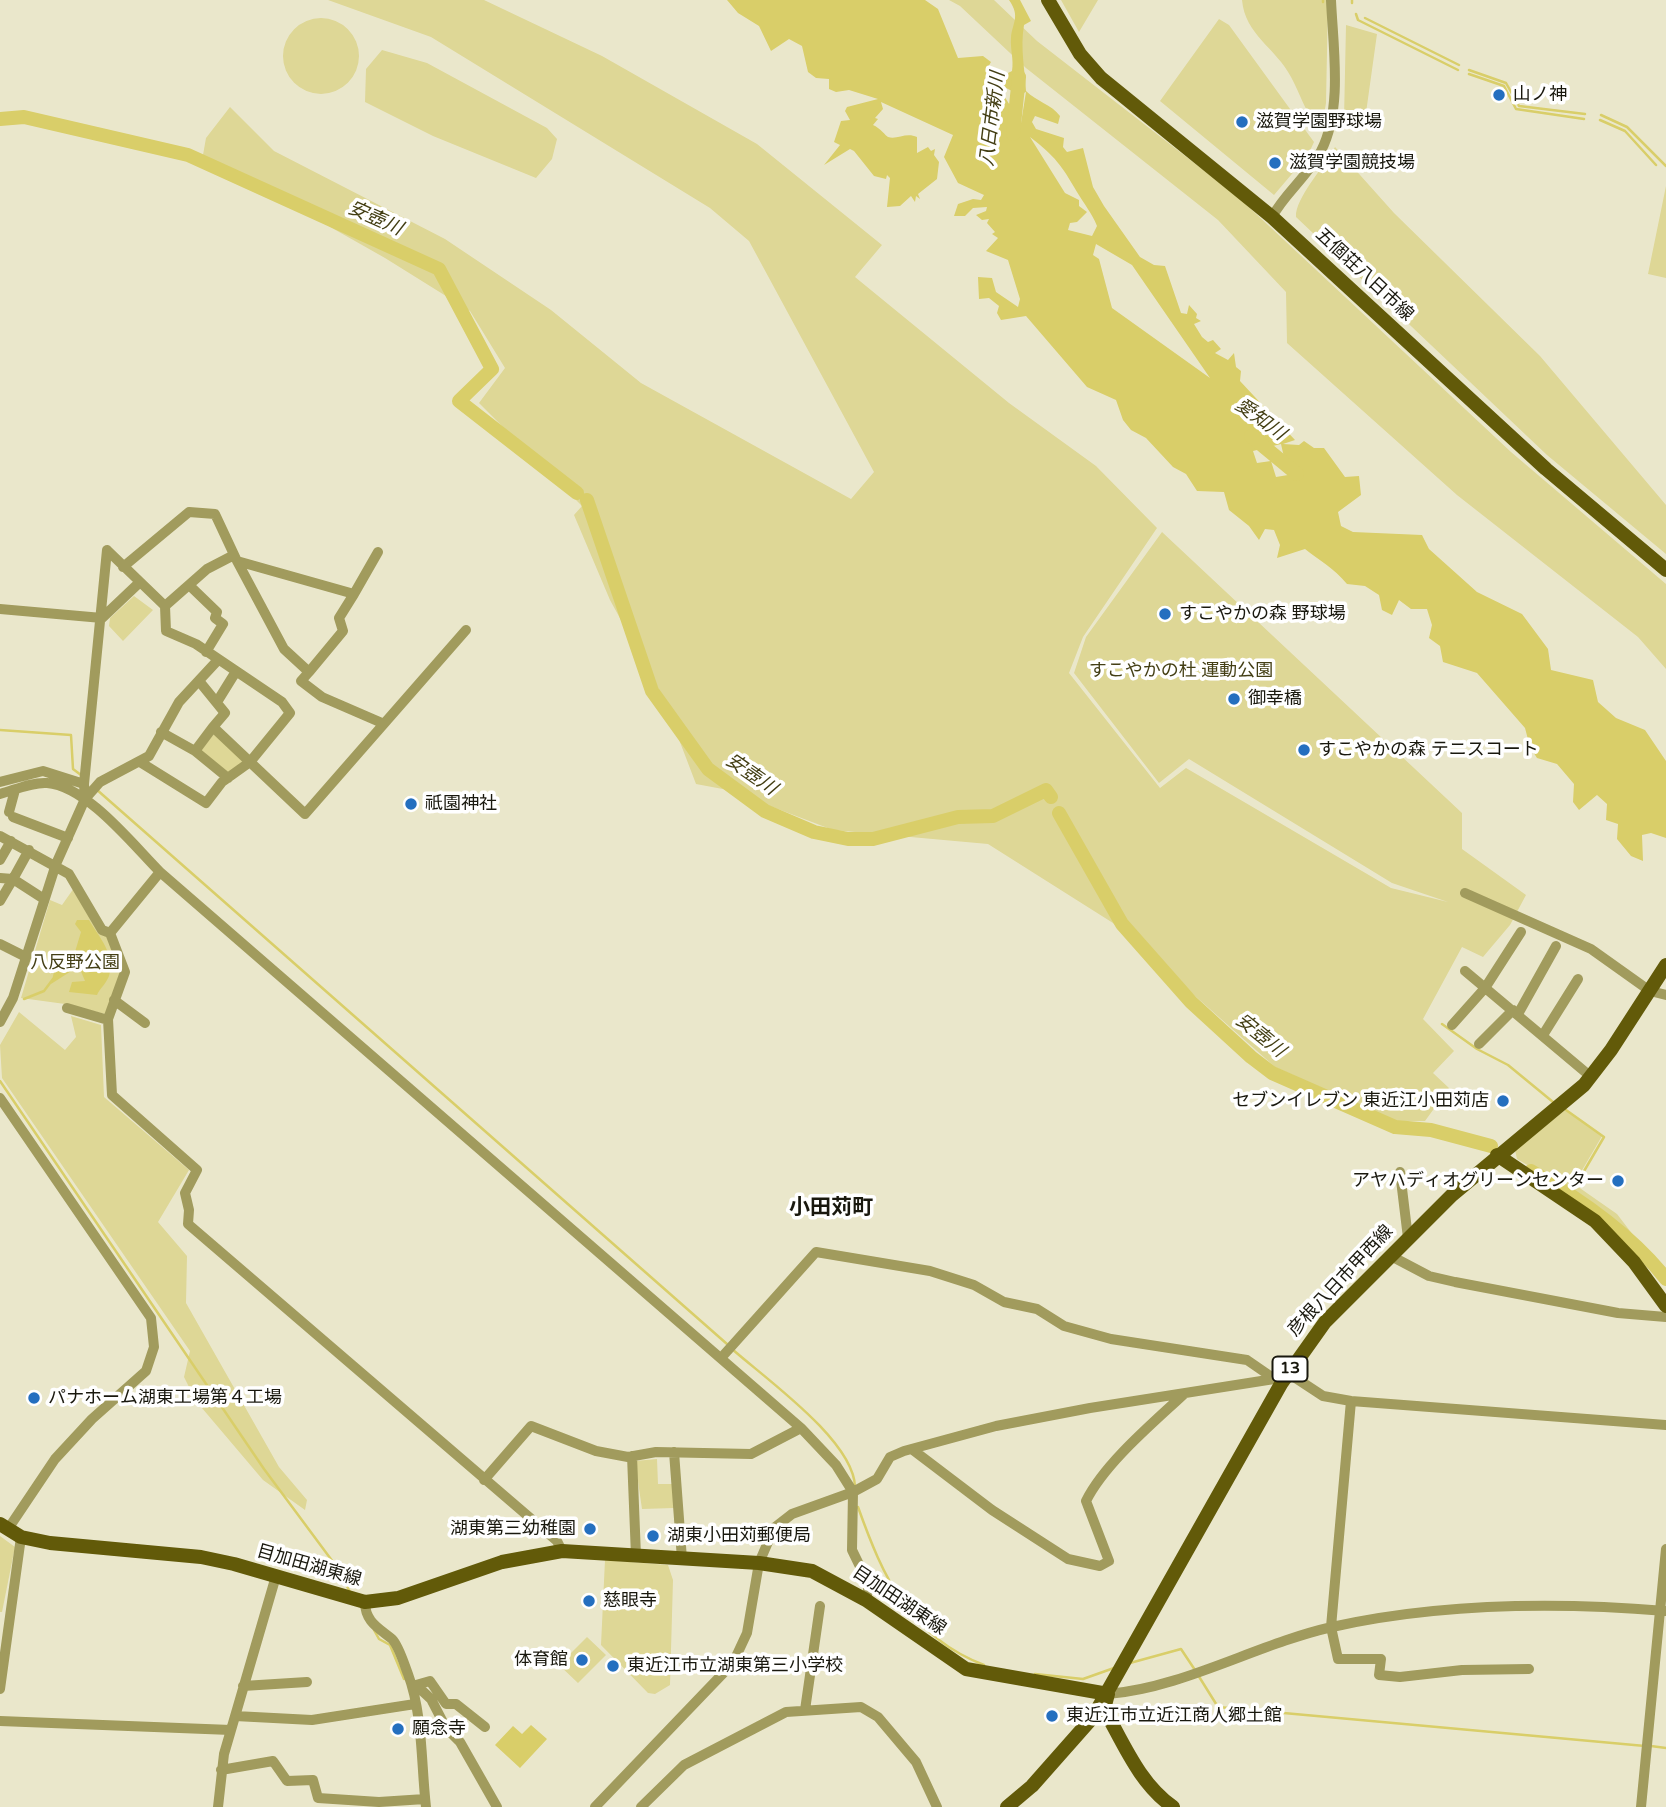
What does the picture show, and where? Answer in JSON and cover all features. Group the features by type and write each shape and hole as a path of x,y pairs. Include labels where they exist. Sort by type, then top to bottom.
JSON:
{"main road":[{"name":"五個荘八日市線","path":"1048,0 1080,54 1101,78 1272,217 1546,469 1666,570"},
{"name":"彦根八日市甲西線","path":"1007,1807 1061,1756 1108,1694 1281,1379 1325,1322 1408,1238 1497,1155 1584,1085 1666,965"},
{"path":"1497,1155 1595,1222 1634,1262 1666,1306"},
{"name":"目加田湖東線","path":"10,1530 50,1543 201,1557 365,1602 398,1598 502,1562 562,1551 759,1563 812,1571 866,1600 966,1669 1108,1694"},
{"path":"1108,1694 1104,1709 1140,1774 1153,1791 1173,1807"}],"street":[{"path":"1272,217 1321,151 1330,126 1333,106 1331,0"},
{"path":"123,567 188,512 215,514 284,649 309,672"},
{"path":"85,799 84,784 107,550 165,606 166,631 206,652 282,702 290,713 250,762 228,778 206,803 140,762"},
{"path":"378,552 339,618 342,631 301,681 322,697 382,723"},
{"path":"165,606 207,569 236,558 354,594"},
{"path":"0,609 102,618 140,582"},
{"path":"189,584 217,612 215,618 223,624 206,652"},
{"path":"213,727 305,814 466,630"},
{"path":"0,1022 13,998 56,864 85,799 100,782 149,756 179,702 217,661"},
{"path":"217,702 235,673"},
{"path":"195,751 225,713 199,681"},
{"path":"161,732 195,751 228,778"},
{"path":"0,782 43,771 84,784"},
{"path":"0,794 47,783 65,787 85,799 160,872 801,1428 836,1465 853,1492 852,1550 869,1584 866,1600"},
{"path":"15,790 11,815 68,838"},
{"path":"0,860 6,838 56,864 78,887 102,930 110,933 125,972 108,1020 112,1095 197,1170 185,1193 189,1210 188,1224 557,1541 562,1551"},
{"path":"0,901 29,850"},
{"path":"110,933 160,872"},
{"path":"0,878 12,879 44,899"},
{"path":"1465,893 1591,949 1650,991 1666,995"},
{"path":"1452,1025 1485,988 1521,932"},
{"path":"0,944 26,957"},
{"path":"1479,1044 1516,1012 1556,946"},
{"path":"1465,971 1590,1076"},
{"path":"1543,1035 1578,979"},
{"path":"114,1000 145,1023"},
{"path":"67,1009 108,1020"},
{"path":"0,1098 151,1318 154,1348 146,1371 92,1419 55,1459 10,1530 0,1689"},
{"path":"1400,1172 1408,1238"},
{"path":"721,1357 816,1252 930,1271 974,1285 1004,1303 1037,1309 1064,1326 1111,1339 1247,1360 1281,1379 1323,1396 1351,1401 1666,1425"},
{"path":"1391,1256 1429,1276 1455,1282 1618,1313 1666,1317"},
{"path":"595,1807 733,1662 747,1633 759,1563 774,1528 781,1520 853,1492 877,1479 890,1457 996,1426 1090,1408 1281,1379"},
{"path":"913,1450 1039,1543 1076,1563 1100,1566 1109,1562 1086,1501 1130,1447 1184,1394"},
{"path":"1351,1401 1331,1627 1338,1659 1381,1659 1379,1675 1400,1677 1462,1670 1529,1669"},
{"path":"484,1480 531,1426 596,1451 632,1456 674,1452 751,1454 801,1428"},
{"path":"674,1452 681,1559"},
{"path":"632,1456 636,1556"},
{"path":"1641,1807 1663,1611 1666,1549"},
{"path":"218,1807 221,1770 230,1730 276,1576"},
{"path":"365,1602 365,1612 380,1633 393,1640 415,1702"},
{"path":"1108,1694 1138,1691 1239,1655 1331,1627 1387,1617 1497,1608 1585,1605 1663,1611"},
{"path":"805,1710 820,1606"},
{"path":"416,1685 430,1681 446,1704 456,1704 485,1727"},
{"path":"243,1686 307,1682"},
{"path":"221,1770 273,1761 287,1781 313,1780 318,1798 426,1803 415,1702 416,1685"},
{"path":"416,1685 431,1699 446,1728 460,1742 497,1807"},
{"path":"235,1716 312,1720 415,1702"},
{"path":"641,1807 684,1765 786,1712 861,1707 878,1717 916,1762 937,1807"},
{"path":"0,1720 230,1730"}],"green space":[{"name":"すこやかの杜 運動公園","path":"328,0 484,0 602,56 757,144 882,245 855,277 1009,403 1096,466 1157,528 1083,637 1069,673 1160,788 1186,768 1391,888 1448,902 1392,883 1189,759 1159,783 1074,673 1086,637 1162,532 1462,813 1462,849 1526,895 1510,925 1483,957 1462,947 1423,1019 1454,1051 1433,1073 1449,1088 1425,1121 1396,1121 1275,1067 1113,923 988,844 833,830 728,790 696,784 662,695 610,600 574,515 582,506 479,403 505,368 470,311 385,258 203,155 206,138 230,107 274,151 445,239 551,310 641,383 851,499 874,472 749,241 710,208 431,37"},
{"path":"949,0 994,0 1037,41 1238,197 1511,452 1666,584 1666,669 1638,637 1457,495 1287,343 1286,292 1218,220 1026,68 960,6"},
{"path":"1061,0 1098,0 1079,32"},
{"path":"1242,0 1328,0 1326,103 1322,126 1316,126 1285,67 1249,23"},
{"path":"321,18 335,21 348,29 356,42 359,56 356,70 348,83 335,91 321,94 307,91 294,83 286,70 283,56 286,42 294,29 307,21"},
{"name":"滋賀学園野球場","path":"1219,19 1229,25 1314,142 1308,155 1274,195 1160,101"},
{"path":"1346,25 1377,34 1365,120 1344,119"},
{"path":"382,50 427,63 547,128 557,139 552,159 536,178 433,136 365,102 366,69"},
{"path":"1335,147 1394,213 1540,356 1666,505 1666,554 1547,455 1296,217 1305,192"},
{"path":"1666,186 1666,278 1648,274"},
{"path":"134,596 153,610 123,641 109,626 110,618"},
{"path":"215,733 248,762 228,775 199,751"},
{"name":"八反野公園","path":"74,888 111,940 119,963 118,984 105,1014 65,1004 21,998 50,900 62,905"},
{"path":"19,1012 65,1050 76,1037 71,1016 101,1025 104,1097 189,1170 158,1222 187,1256 186,1303 279,1467 307,1500 305,1510 263,1480 196,1401 184,1377 190,1351 2,1078 0,1045"},
{"path":"1565,1110 1602,1136 1574,1184 1617,1214 1650,1257 1586,1204 1517,1159 1515,1150"},
{"path":"657,1459 658,1484 672,1484 674,1508 642,1509 635,1461"},
{"path":"0,1536 15,1547 2,1612 0,1612"},
{"path":"605,1560 668,1565 673,1580 670,1685 655,1694 648,1693 601,1645"},
{"name":"体育館","path":"587,1637 606,1655 578,1683 559,1665"}],"water":[{"path":"727,0 925,0 938,9 958,58 983,56 991,62 987,69 994,80 1012,71 1011,38 1015,11 1009,0 1020,0 1031,21 1024,25 1023,34 1026,91 1060,116 1058,124 1035,116 1032,122 1036,129 1064,138 1063,147 1067,152 1083,148 1093,187 1104,206 1140,257 1154,265 1165,266 1181,313 1187,314 1189,305 1197,314 1196,318 1201,321 1194,324 1202,337 1208,342 1213,340 1221,349 1215,353 1228,360 1234,353 1236,367 1241,371 1240,381 1295,440 1283,444 1299,445 1304,441 1314,448 1324,448 1345,477 1359,476 1361,495 1338,512 1341,526 1353,532 1422,535 1429,549 1477,592 1522,614 1548,649 1551,670 1593,680 1598,702 1616,718 1645,730 1666,761 1666,838 1651,833 1642,835 1643,861 1631,856 1617,839 1618,824 1606,820 1607,804 1597,795 1579,810 1573,802 1574,784 1557,764 1537,758 1530,747 1525,728 1477,673 1443,662 1440,646 1429,638 1432,625 1427,609 1411,609 1399,600 1392,615 1382,610 1379,595 1365,586 1347,584 1305,549 1277,558 1280,545 1274,530 1265,529 1259,540 1249,526 1229,510 1224,492 1197,491 1186,474 1173,467 1146,438 1131,430 1123,420 1116,400 1087,387 1026,316 1001,320 997,313 999,306 989,298 979,299 978,277 992,278 996,292 1018,307 1020,299 1008,260 986,251 998,238 992,234 995,232 987,223 989,219 982,220 976,215 986,211 987,207 973,208 965,216 954,216 958,204 973,199 981,200 984,195 958,183 944,157 953,135 881,102 883,109 873,125 888,137 917,137 917,153 928,147 931,151 935,149 934,155 939,162 937,179 918,194 920,199 916,196 915,202 911,196 900,206 887,207 890,178 887,175 886,179 874,176 854,151 850,149 824,165 840,145 834,142 841,121 850,120 845,111 847,107 878,99 849,90 836,92 829,89 829,79 816,78 808,72 802,46 789,39 771,51 759,26 738,13","holes":["996,83 1014,92 1015,97 1026,92 1021,123","1030,137 1052,156 1067,175 1097,226 1092,236 1068,230 1070,223 1077,222 1087,212 1079,206 1079,200 1065,193","1096,244 1132,265 1210,378 1112,308 1099,259 1093,255","1281,444 1288,475 1276,477 1271,461 1257,463 1253,451"]},
{"path":"77,920 89,920 102,940 110,961 109,976 97,995 69,992 72,982 85,981 80,969 76,968 51,984 54,972 67,969 71,965 81,932 75,924"},
{"path":"531,1725 547,1739 520,1768 495,1745 513,1726 522,1734"}],"waterway":[{"path":"1356,14 1358,20 1458,70"},
{"path":"1365,18 1459,65"},
{"path":"1469,70 1506,83 1519,106 1585,114"},
{"path":"1469,74 1504,86 1516,109 1584,119"},
{"name":"八日市新川","path":"1013,134 1019,77"},
{"path":"1601,115 1627,127 1666,166"},
{"name":"安壺川","path":"0,119 24,117 188,155 439,269 492,369 459,401 577,493"},
{"path":"1600,120 1625,131 1656,165"},
{"name":"愛知川","path":"1251,436 1297,474"},
{"name":"安壺川","path":"587,500 652,691 708,769 765,811 814,832 848,839 873,839 958,817 993,816 1046,790 1051,797"},
{"path":"0,730 71,735 73,769 81,775"},
{"path":"96,789 727,1344"},
{"name":"安壺川","path":"1059,813 1122,924 1191,1002 1251,1057 1272,1073 1395,1127 1431,1130 1491,1146"},
{"path":"24,999 44,991 53,979"},
{"path":"1442,1024 1477,1049 1508,1065 1553,1102"},
{"path":"0,1081 264,1469 336,1566 350,1592"},
{"path":"1566,1110 1604,1137 1570,1195"},
{"name":"安壺川","path":"1531,1171 1568,1193 1621,1232 1666,1279"},
{"path":"732,1349 825,1431 851,1469 855,1487"},
{"path":"858,1507 878,1557 902,1601 936,1638 958,1653 984,1665"},
{"path":"374,1630 379,1639 390,1645 404,1679"},
{"path":"1130,1663 1181,1649 1195,1670"},
{"path":"1035,1674 1083,1679 1114,1668"},
{"path":"1198,1675 1218,1707 1645,1746"},
{"path":"1651,1746 1666,1748"}],"place":[{"name":"山ノ神","path":"1499,95"},
{"name":"滋賀学園野球場","path":"1242,122"},
{"name":"滋賀学園競技場","path":"1275,163"},
{"name":"すこやかの森 野球場","path":"1165,614"},
{"name":"御幸橋","path":"1234,699"},
{"name":"すこやかの森 テニスコート","path":"1304,750"},
{"name":"祇園神社","path":"411,804"},
{"name":"セブンイレブン 東近江小田苅店","path":"1503,1101"},
{"name":"アヤハディオグリーンセンター","path":"1618,1181"},
{"name":"パナホーム湖東工場第４工場","path":"34,1398"},
{"name":"湖東第三幼稚園","path":"590,1529"},
{"name":"湖東小田苅郵便局","path":"653,1536"},
{"name":"慈眼寺","path":"589,1601"},
{"name":"体育館","path":"582,1660"},
{"name":"東近江市立湖東第三小学校","path":"613,1666"},
{"name":"東近江市立近江商人郷土館","path":"1052,1716"},
{"name":"願念寺","path":"398,1729"}],"district":[{"name":"小田苅町","path":"831,1208"}]}
